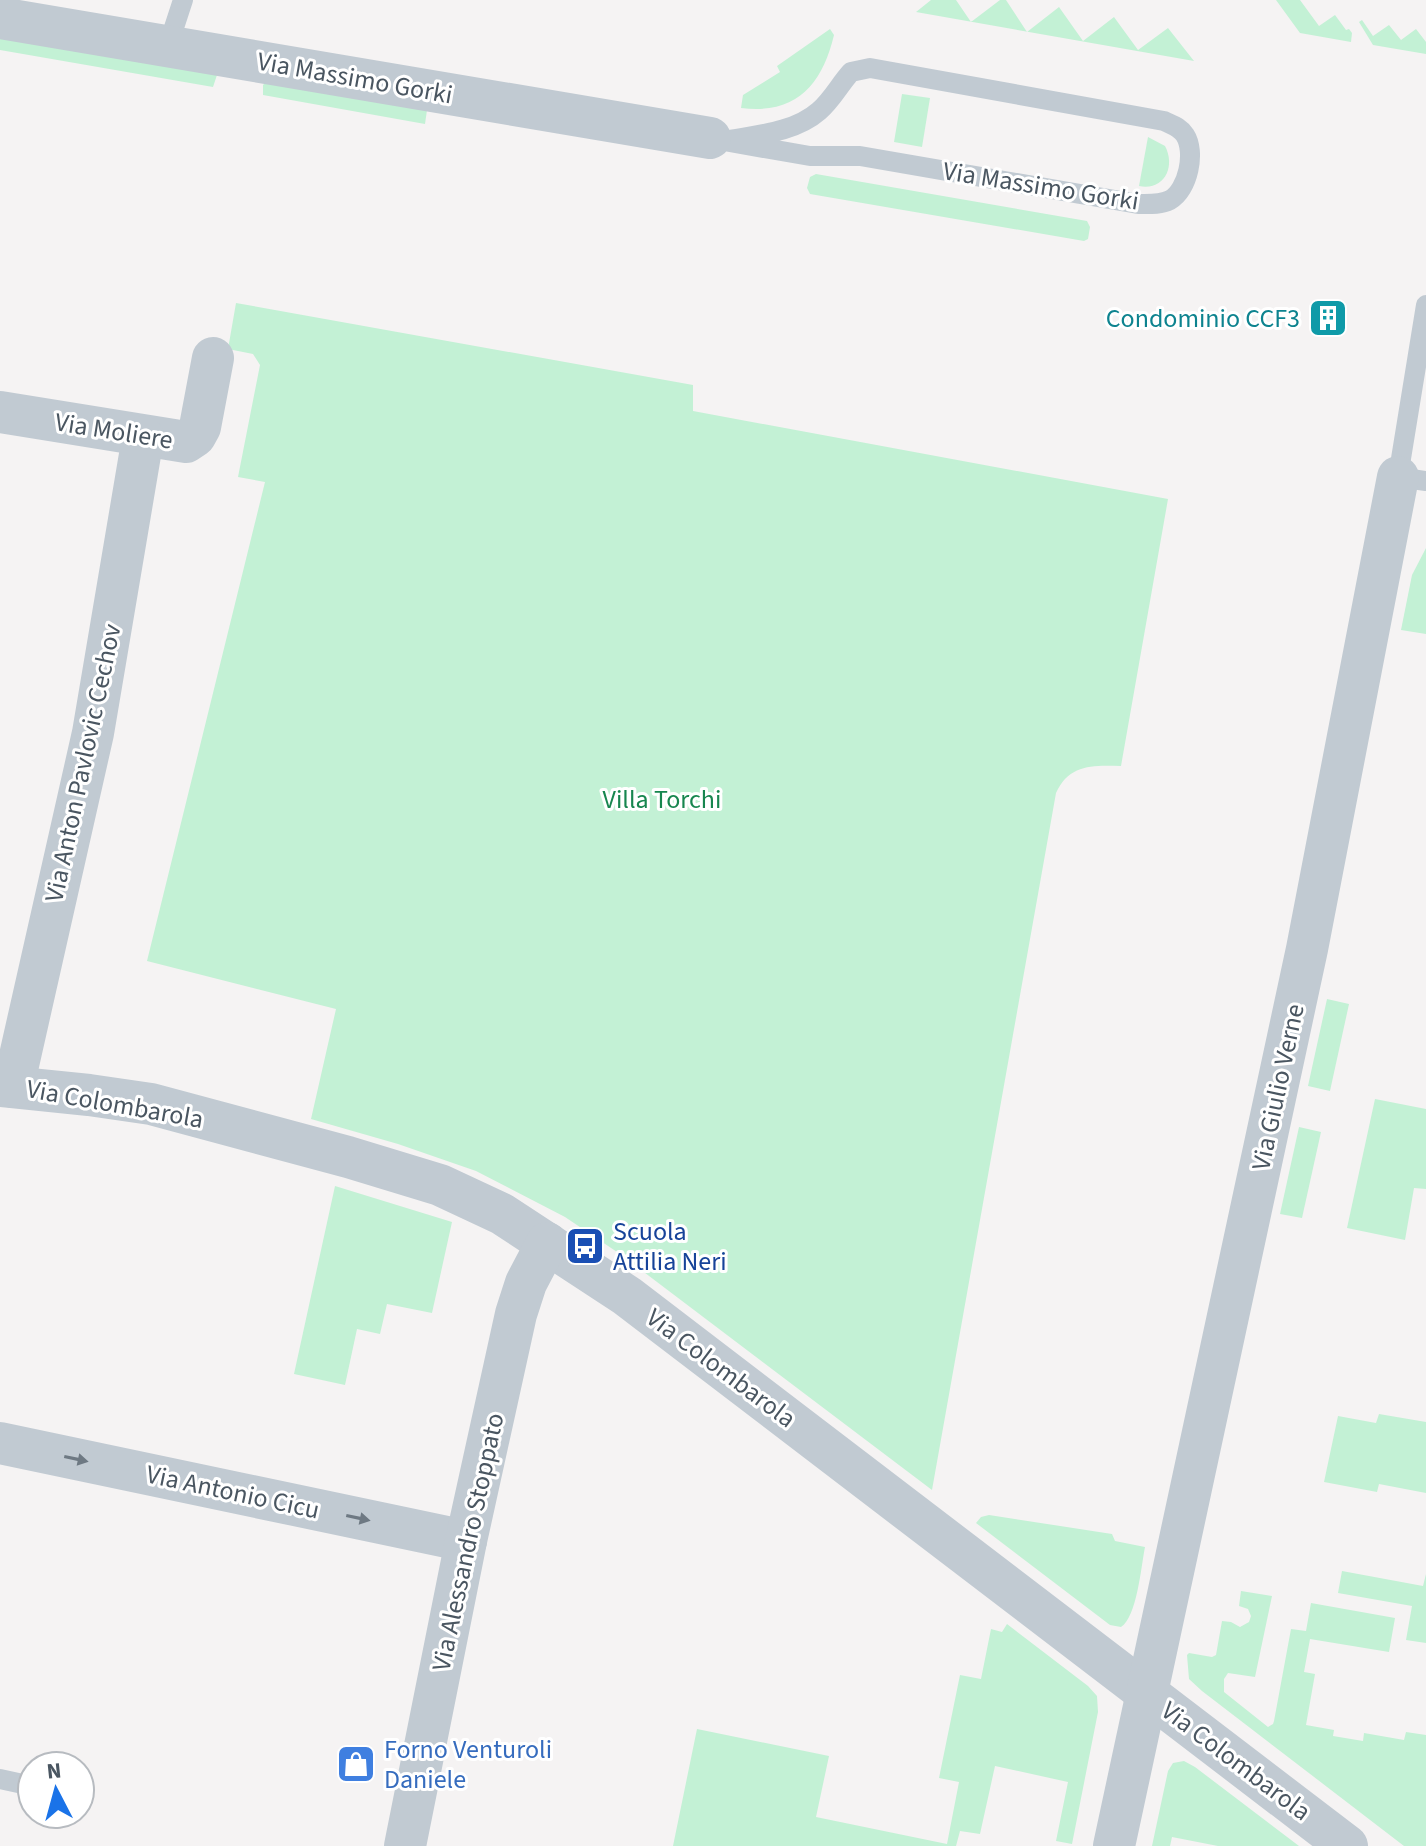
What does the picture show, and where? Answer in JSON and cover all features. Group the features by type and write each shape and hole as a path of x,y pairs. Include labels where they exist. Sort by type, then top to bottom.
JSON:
{"street":[{"name":"Via Massimo Gorki","path":"0,18 710,138"},
{"name":"Via Moliere","path":"0,412 186,442 195,436 200,427 213,358"},
{"name":"Via Anton Pavlovic Cechov","path":"6,1086 93,733 143,437"},
{"name":"Via Giulio Verne","path":"1114,1846 1310,935 1412,479"},
{"name":"Via Colombarola","path":"6,1086 151,1104 440,1185 502,1214 627,1296 1347,1846"},
{"name":"Via Alessandro Stoppato","path":"405,1846 466,1541 520,1298 547,1243"},
{"name":"Via Antonio Cicu","path":"0,1443 466,1541"}],"lane":[{"path":"168,46 183,0"},
{"name":"Via Massimo Gorki","path":"870,68 1151,117 1177,127 1184,134 1189,144 1187,171 1177,195 1167,202 1138,204 860,156 810,156 724,141 777,131 805,120 827,103 843,81 851,72 870,68"},
{"name":"Via Giulio Verne","path":"1412,479 1426,305"}],"green space":[{"path":"931,0 956,0 971,22 916,12"},
{"path":"1000,0 1006,0 1027,32 971,22"},
{"path":"1276,0 1300,0 1319,26 1335,15 1352,33 1351,42 1300,33"},
{"path":"1059,7 1083,41 1114,17 1138,50 1168,28 1194,61 1027,32"},
{"path":"1362,20 1373,36 1389,25 1401,40 1416,29 1426,42 1426,54 1373,45 1359,22"},
{"path":"830,29 834,35 829,53 814,82 804,93 777,107 741,108 743,95 780,72 777,66"},
{"path":"0,34 217,75 213,87 0,50"},
{"path":"266,82 427,110 425,124 263,95"},
{"path":"902,94 930,98 922,147 894,142"},
{"path":"1148,137 1165,146 1169,162 1166,176 1148,187 1139,186"},
{"path":"816,174 1087,221 1090,227 1088,239 1084,241 810,194 807,188 810,177"},
{"name":"Villa Torchi","path":"236,303 693,385 693,411 1168,499 1121,766 1092,766 1075,771 1061,783 1056,793 932,1490 620,1254 565,1217 476,1171 311,1119 336,1009 147,961 265,482 238,477 260,365 253,354 228,349"},
{"path":"1426,548 1426,634 1401,630 1412,575"},
{"path":"1327,999 1349,1004 1330,1091 1308,1086"},
{"path":"1375,1099 1426,1109 1426,1189 1414,1188 1405,1240 1347,1228"},
{"path":"1299,1127 1321,1132 1302,1218 1280,1214"},
{"path":"335,1186 452,1222 432,1313 387,1304 380,1334 357,1329 345,1385 294,1374"},
{"path":"1379,1414 1426,1422 1426,1493 1379,1484 1377,1492 1324,1482 1338,1416 1376,1423"},
{"path":"989,1515 1112,1534 1115,1541 1145,1547 1135,1603 1126,1622 1121,1627 1110,1625 976,1523 981,1517"},
{"path":"1342,1571 1423,1586 1426,1574 1426,1643 1406,1640 1412,1606 1338,1593"},
{"path":"1241,1591 1272,1596 1255,1677 1228,1673 1224,1679 1224,1692 1268,1727 1274,1721 1291,1629 1306,1631 1311,1603 1395,1618 1389,1652 1310,1639 1304,1672 1315,1674 1306,1725 1334,1730 1333,1736 1363,1741 1364,1733 1404,1740 1406,1732 1426,1735 1426,1846 1404,1846 1189,1679 1187,1655 1216,1655 1222,1621 1240,1627 1249,1622 1251,1616 1248,1609 1239,1606"},
{"path":"1007,1624 1097,1696 1098,1712 1072,1844 1056,1841 1068,1782 995,1766 980,1834 960,1831 956,1846 673,1846 697,1729 829,1756 816,1817 947,1844 959,1782 939,1778 960,1675 981,1679 991,1629 1002,1632"},
{"path":"1184,1761 1299,1846 1218,1846 1172,1837 1170,1846 1152,1846 1168,1771 1173,1763"}],"place":[{"name":"Condominio CCF3","path":"1328,318"},
{"name":"Scuola Attilia Neri","path":"585,1246"},
{"name":"Forno Venturoli Daniele","path":"356,1764"}]}
